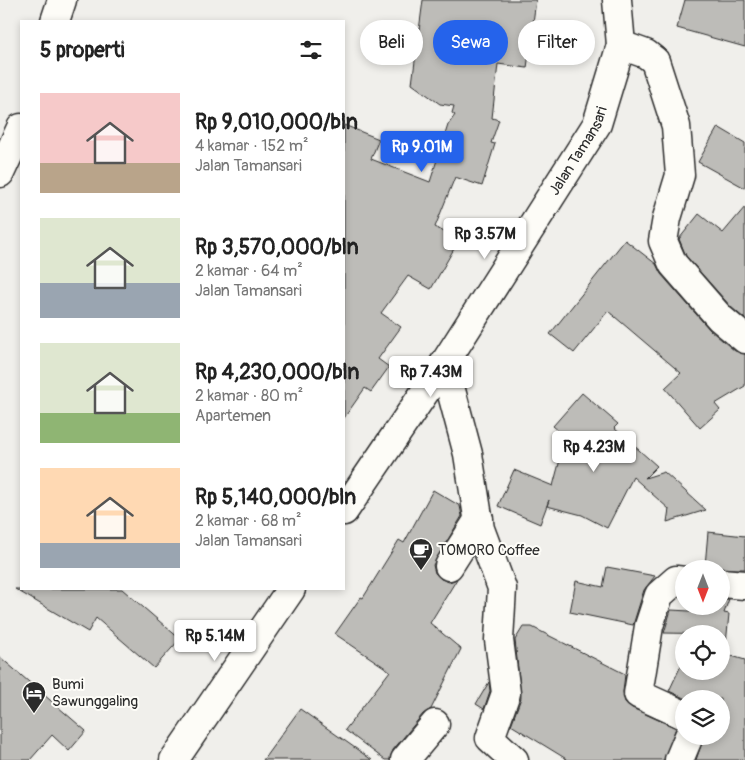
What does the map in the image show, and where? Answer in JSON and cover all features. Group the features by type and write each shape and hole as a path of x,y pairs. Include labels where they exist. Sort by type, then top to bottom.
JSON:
{"street":[{"path":"55,20 62,0"},
{"name":"Jalan Tamansari","path":"345,511 444,364 597,124 621,45 617,0"},
{"path":"621,45 646,54 656,61 676,126 680,176 667,218 663,242 673,264 720,318 745,339"},
{"path":"0,173 20,130"},
{"path":"444,364 468,454 479,519 502,588 499,640 506,693 490,738 514,760"},
{"path":"449,566 479,519"},
{"path":"675,581 659,594 649,626 638,694 675,711"},
{"path":"730,584 745,585"},
{"path":"174,760 290,590"},
{"path":"405,760 435,724"},
{"path":"680,760 686,745"}],"building":[{"path":"423,0 536,0 533,20 518,20 518,65 527,65 527,68 505,65 508,65 508,20 433,20 433,65 498,65 492,118 499,120 491,143 495,144 482,186 455,177 435,227 459,240 431,289 408,276 381,313 401,327 378,359 389,367 371,392 365,388 345,417 345,125 379,139 371,159 430,182 448,125 455,115 452,113 454,106 440,104 412,84 414,65 423,65 423,20 420,20"},
{"path":"685,0 745,0 745,47 677,28"},
{"path":"718,127 745,143 745,188 698,162"},
{"path":"745,207 745,319 731,307 686,256 679,239 699,214 723,233"},
{"path":"625,240 656,264 661,274 710,330 735,351 745,354 745,386 715,404 720,410 700,428 665,388 681,373 608,311 574,353 550,334"},
{"path":"582,393 618,424 614,428 657,466 645,478 664,472 706,510 667,522 669,509 633,477 607,528 582,515 547,506 549,500 540,524 498,506 514,470 553,486 566,437 553,426"},
{"path":"433,490 460,506 462,516 433,565 435,573 441,579 449,582 457,579 430,623 461,649 431,709 423,714 393,750 390,760 385,760 345,730 390,671 335,634 361,597 363,598 399,540 404,543"},
{"path":"708,532 745,536 745,569 730,569 730,560 706,560"},
{"path":"607,567 655,576 644,590 633,625 570,612 576,581 603,587"},
{"path":"15,589 123,590 180,639 154,668 96,618 88,632"},
{"path":"671,610 675,610 675,615 729,615 728,625 675,625 675,633 664,633"},
{"path":"523,627 532,627 625,674 623,692 625,702 632,708 675,728 664,760 568,760 511,725 521,698 515,640"},
{"path":"730,656 745,660 745,760 696,760 701,745 730,745 730,690 675,690 675,694 669,691 675,678 675,680 730,680"},
{"name":"Bumi Sawunggaling","path":"0,657 86,731 69,751 52,735 30,760 0,760"},
{"path":"489,682 490,691 484,709 476,704"},
{"path":"300,709 372,760 263,760"}],"place":[{"name":"TOMORO Coffee","path":"421,571"},
{"name":"Bumi Sawunggaling","path":"34,714"}]}
